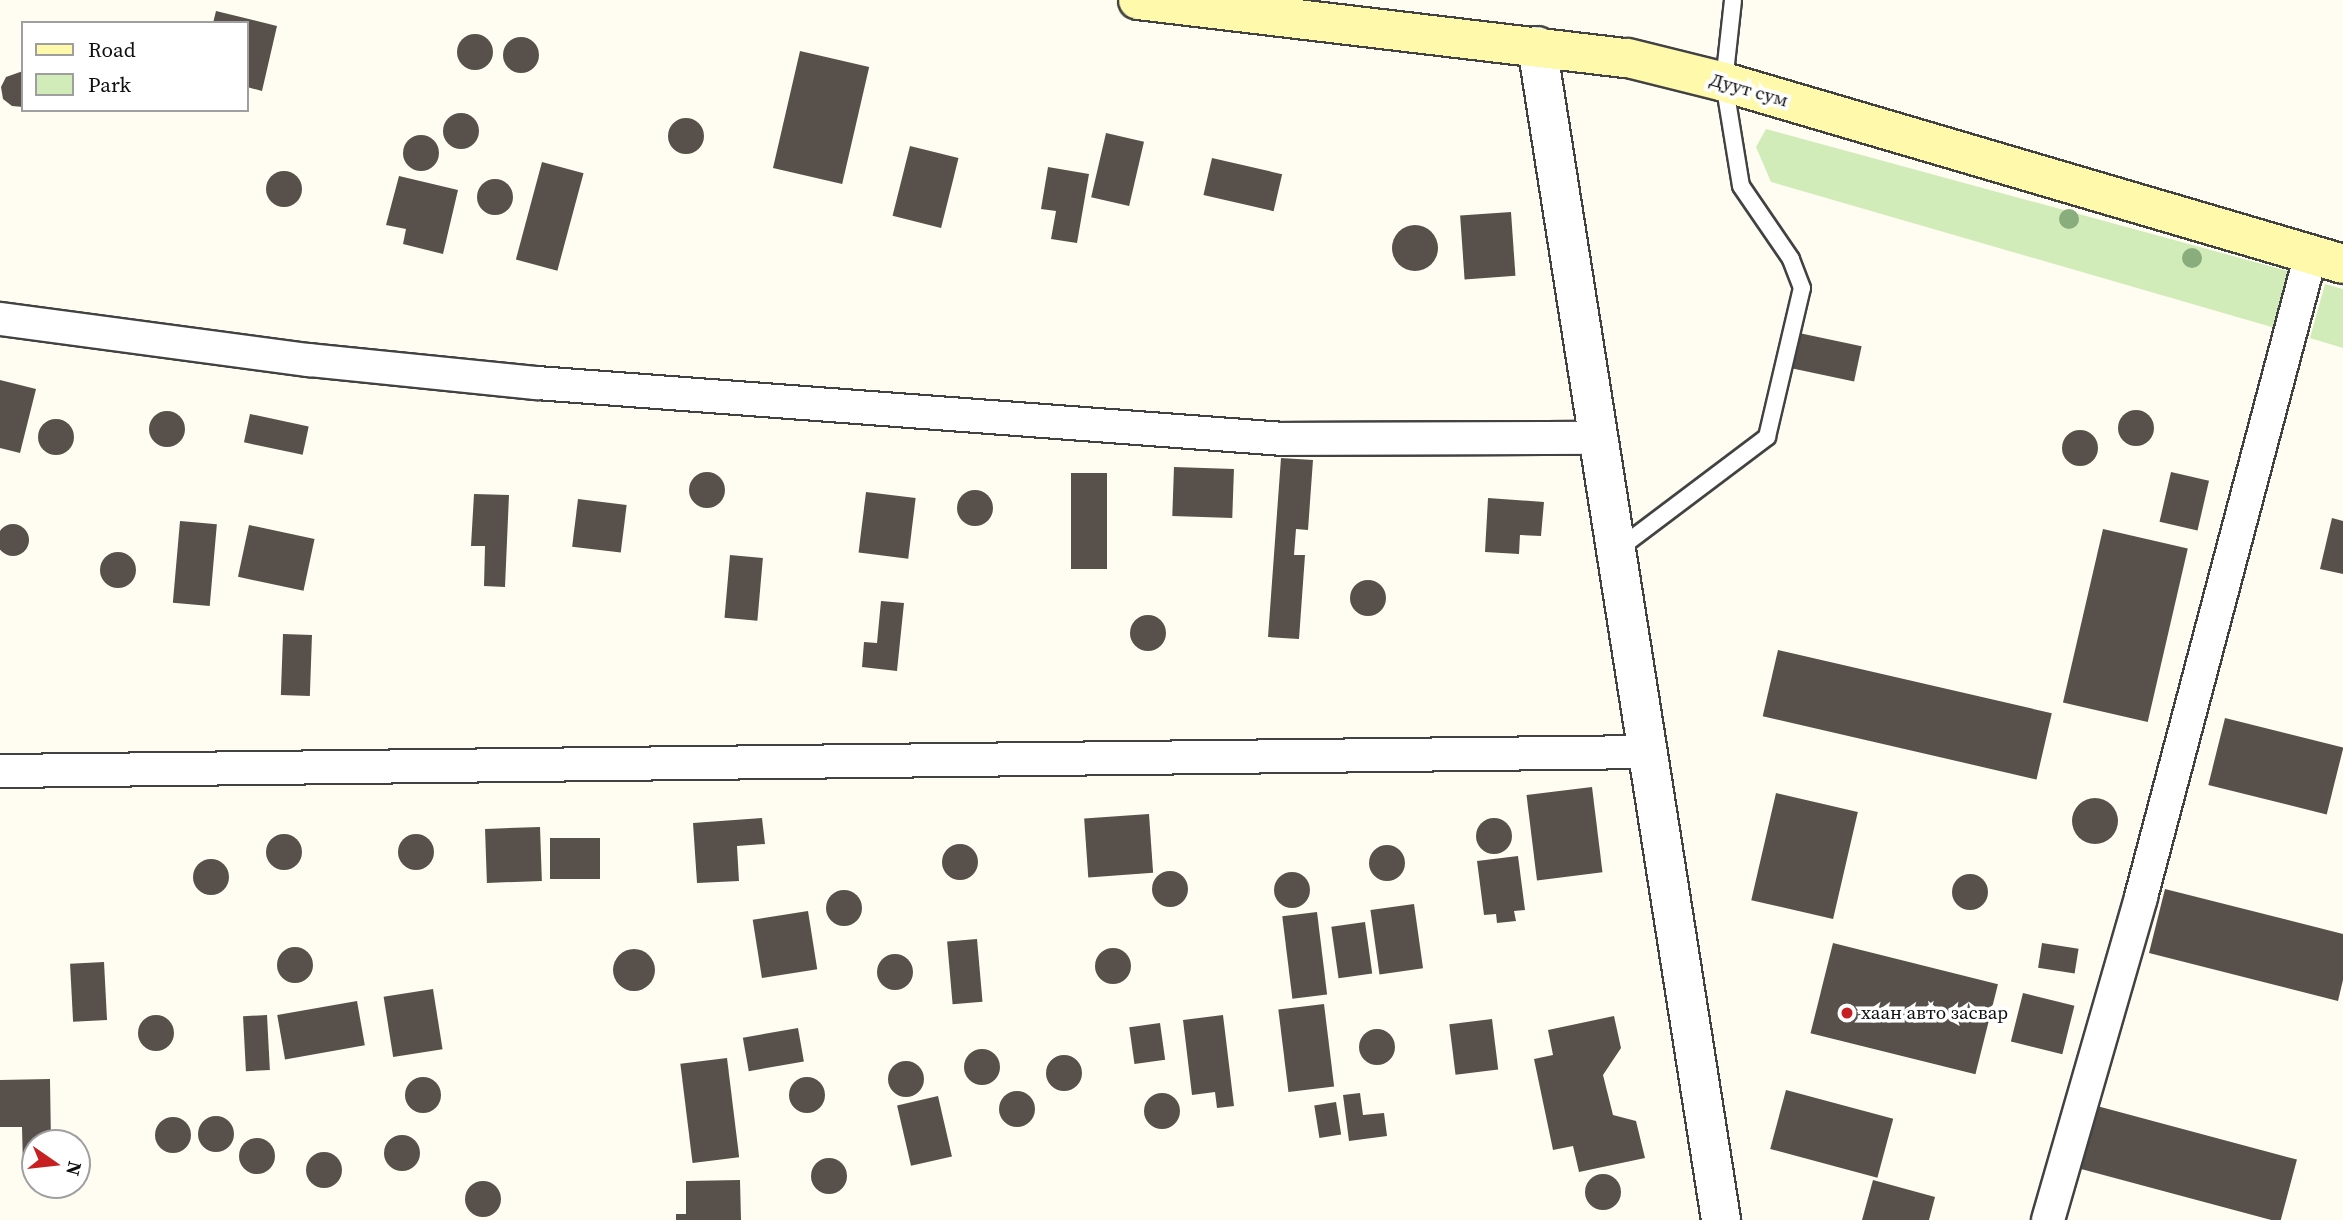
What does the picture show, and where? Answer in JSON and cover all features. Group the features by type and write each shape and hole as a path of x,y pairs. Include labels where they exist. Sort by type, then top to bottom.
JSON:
{"main road":[{"name":"Дуут сум","path":"1138,0 1628,58 1724,82 2327,259"}],"street":[{"path":"1537,46 1721,1220"},
{"path":"2049,1220 2327,259"},
{"path":"0,319 309,360 524,382 1228,435 1283,439 1597,438"},
{"path":"0,771 1648,752"}],"lane":[{"path":"1617,550 1767,437 1775,413 1802,288 1791,259 1741,186 1724,82 1733,0"}],"green space":[{"path":"1766,129 2288,271 2275,328 1771,182 1756,147"},
{"path":"2325,284 2343,289 2343,348 2310,338"}],"building":[{"path":"216,11 277,26 262,91 248,87 248,21 214,21"},
{"path":"475,34 488,39 493,52 488,65 475,70 462,65 457,52 462,39"},
{"path":"521,37 534,42 539,55 534,68 521,73 508,68 503,55 508,42"},
{"path":"800,51 869,67 842,184 773,168"},
{"path":"21,72 21,107 12,106 3,99 1,87 6,77"},
{"path":"461,113 474,118 479,131 474,144 461,149 448,144 443,131 448,118"},
{"path":"686,118 699,123 704,136 699,149 686,154 673,149 668,136 673,123"},
{"path":"1106,133 1144,142 1129,206 1091,197"},
{"path":"421,135 434,140 439,153 434,166 421,171 408,166 403,153 408,140"},
{"path":"910,146 959,158 941,228 893,216"},
{"path":"1212,158 1282,174 1274,211 1203,195"},
{"path":"542,162 584,173 557,271 516,260"},
{"path":"1048,167 1089,174 1077,243 1051,239 1056,211 1041,209"},
{"path":"284,171 297,176 302,189 297,202 284,207 271,202 266,189 271,176"},
{"path":"399,176 458,190 443,254 403,244 406,229 386,225"},
{"path":"495,179 508,184 513,197 508,210 495,215 482,210 477,197 482,184"},
{"path":"1511,212 1515,276 1465,279 1460,216"},
{"path":"1415,225 1431,232 1438,248 1431,264 1415,271 1399,264 1392,248 1399,232"},
{"path":"1799,333 1862,346 1854,382 1792,368"},
{"path":"0,380 36,389 20,453 0,448"},
{"path":"2136,410 2149,415 2154,428 2149,441 2136,446 2123,441 2118,428 2123,415"},
{"path":"167,411 180,416 185,429 180,442 167,447 154,442 149,429 154,416"},
{"path":"250,414 309,426 303,455 244,442"},
{"path":"56,419 69,424 74,437 69,450 56,455 43,450 38,437 43,424"},
{"path":"2080,430 2093,435 2098,448 2093,461 2080,466 2067,461 2062,448 2067,435"},
{"path":"1281,458 1313,460 1308,530 1296,529 1294,555 1305,555 1299,639 1268,637"},
{"path":"1174,467 1234,469 1232,518 1172,516"},
{"path":"707,472 720,477 725,490 720,503 707,508 694,503 689,490 694,477"},
{"path":"2171,472 2209,481 2198,530 2160,522"},
{"path":"1071,473 1107,473 1107,569 1071,569"},
{"path":"975,490 988,495 993,508 988,521 975,526 962,521 957,508 962,495"},
{"path":"866,492 916,498 908,559 859,553"},
{"path":"474,494 509,495 505,587 484,586 485,546 471,546"},
{"path":"1488,498 1544,502 1541,536 1520,535 1519,554 1485,552"},
{"path":"578,499 627,505 621,553 572,547"},
{"path":"2332,518 2343,521 2343,574 2320,569"},
{"path":"180,521 217,524 210,606 173,603"},
{"path":"19,525 25,528 28,534 25,552 13,556 1,552 1,528"},
{"path":"249,525 315,539 304,591 238,577"},
{"path":"2103,529 2188,549 2148,722 2063,702"},
{"path":"118,552 131,557 136,570 131,583 118,588 105,583 100,570 105,557"},
{"path":"730,555 763,558 757,621 725,618"},
{"path":"1368,580 1381,585 1386,598 1381,611 1368,616 1355,611 1350,598 1355,585"},
{"path":"881,601 904,603 897,671 862,667 864,642 877,643"},
{"path":"1148,615 1161,620 1166,633 1161,646 1148,651 1135,646 1130,633 1135,620"},
{"path":"283,634 312,635 310,696 281,695"},
{"path":"1778,650 2052,713 2037,779 1763,716"},
{"path":"2225,718 2343,747 2327,814 2208,785"},
{"path":"1592,787 1602,872 1537,880 1526,795"},
{"path":"1776,793 1858,812 1833,919 1751,900"},
{"path":"2095,798 2111,805 2118,821 2111,837 2095,844 2079,837 2072,821 2079,805"},
{"path":"1149,814 1153,873 1088,877 1084,819"},
{"path":"762,818 765,844 737,846 739,881 697,883 693,823"},
{"path":"1494,818 1507,823 1512,836 1507,849 1494,854 1481,849 1476,836 1481,823"},
{"path":"540,827 542,881 487,883 485,829"},
{"path":"284,834 297,839 302,852 297,865 284,870 271,865 266,852 271,839"},
{"path":"416,834 429,839 434,852 429,865 416,870 403,865 398,852 403,839"},
{"path":"550,838 600,838 600,879 550,879"},
{"path":"960,844 973,849 978,862 973,875 960,880 947,875 942,862 947,849"},
{"path":"1387,845 1400,850 1405,863 1400,876 1387,881 1374,876 1369,863 1374,850"},
{"path":"1518,856 1525,910 1514,911 1516,921 1497,923 1496,914 1484,915 1477,861"},
{"path":"211,859 224,864 229,877 224,890 211,895 198,890 193,877 198,864"},
{"path":"1170,871 1183,876 1188,889 1183,902 1170,907 1157,902 1152,889 1157,876"},
{"path":"1292,872 1305,877 1310,890 1305,903 1292,908 1279,903 1274,890 1279,877"},
{"path":"1970,874 1983,879 1988,892 1983,905 1970,910 1957,905 1952,892 1957,879"},
{"path":"2165,889 2343,934 2343,980 2338,1001 2149,953"},
{"path":"844,890 857,895 862,908 857,921 844,926 831,921 826,908 831,895"},
{"path":"1414,904 1423,968 1379,974 1370,910"},
{"path":"808,911 817,969 762,978 753,920"},
{"path":"1317,912 1327,994 1292,999 1282,916"},
{"path":"1365,922 1372,973 1339,978 1331,927"},
{"path":"977,939 982,1002 953,1004 947,942"},
{"path":"1833,943 1998,984 1975,1074 1811,1033"},
{"path":"2042,943 2079,949 2075,973 2038,968"},
{"path":"295,947 308,952 313,965 308,978 295,983 282,978 277,965 282,952"},
{"path":"1113,948 1126,953 1131,966 1126,979 1113,984 1100,979 1095,966 1100,953"},
{"path":"634,949 649,955 655,970 649,985 634,991 619,985 613,970 619,955"},
{"path":"895,954 908,959 913,972 908,985 895,990 882,985 877,972 882,959"},
{"path":"104,962 107,1020 73,1022 70,964"},
{"path":"433,989 443,1049 393,1057 384,997"},
{"path":"2023,993 2074,1006 2062,1054 2011,1042"},
{"path":"357,1001 365,1045 285,1059 277,1015"},
{"path":"1324,1004 1334,1086 1288,1092 1278,1010"},
{"path":"156,1015 169,1020 174,1033 169,1046 156,1051 143,1046 138,1033 143,1020"},
{"path":"267,1015 270,1070 246,1071 243,1016"},
{"path":"1223,1015 1234,1106 1217,1108 1215,1092 1192,1095 1183,1020"},
{"path":"1614,1016 1621,1048 1603,1075 1613,1115 1636,1121 1645,1158 1579,1172 1573,1146 1553,1150 1534,1059 1553,1055 1548,1030"},
{"path":"1492,1019 1498,1070 1456,1075 1449,1024"},
{"path":"1160,1023 1165,1060 1134,1064 1129,1027"},
{"path":"798,1028 804,1061 749,1071 743,1038"},
{"path":"1377,1029 1390,1034 1395,1047 1390,1060 1377,1065 1364,1060 1359,1047 1364,1034"},
{"path":"982,1049 995,1054 1000,1067 995,1080 982,1085 969,1080 964,1067 969,1054"},
{"path":"1064,1055 1077,1060 1082,1073 1077,1086 1064,1091 1051,1086 1046,1073 1051,1060"},
{"path":"727,1058 739,1157 693,1163 680,1064"},
{"path":"906,1061 919,1066 924,1079 919,1092 906,1097 893,1092 888,1079 893,1066"},
{"path":"423,1077 436,1082 441,1095 436,1108 423,1113 410,1108 405,1095 410,1082"},
{"path":"807,1077 820,1082 825,1095 820,1108 807,1113 794,1108 789,1095 794,1082"},
{"path":"50,1079 51,1129 0,1127 0,1080"},
{"path":"1786,1090 1893,1119 1877,1178 1770,1149"},
{"path":"1017,1091 1030,1096 1035,1109 1030,1122 1017,1127 1004,1122 999,1109 1004,1096"},
{"path":"1162,1093 1175,1098 1180,1111 1175,1124 1162,1129 1149,1124 1144,1111 1149,1098"},
{"path":"1360,1093 1363,1115 1384,1113 1387,1136 1349,1141 1343,1095"},
{"path":"938,1096 952,1156 911,1166 897,1105"},
{"path":"1336,1102 1341,1135 1319,1138 1314,1105"},
{"path":"2097,1106 2297,1160 2281,1220 2271,1220 2080,1169"},
{"path":"216,1116 229,1121 234,1134 229,1147 216,1152 203,1147 198,1134 203,1121"},
{"path":"173,1117 186,1122 191,1135 186,1148 173,1153 160,1148 155,1135 160,1122"},
{"path":"402,1135 415,1140 420,1153 415,1166 402,1171 389,1166 384,1153 389,1140"},
{"path":"257,1138 270,1143 275,1156 270,1169 257,1174 244,1169 239,1156 244,1143"},
{"path":"324,1152 337,1157 342,1170 337,1183 324,1188 311,1183 306,1170 311,1157"},
{"path":"829,1158 842,1163 847,1176 842,1189 829,1194 816,1189 811,1176 816,1163"},
{"path":"1603,1174 1616,1179 1621,1192 1616,1205 1603,1210 1590,1205 1585,1192 1590,1179"},
{"path":"740,1180 741,1220 676,1220 676,1214 686,1214 686,1181"},
{"path":"1873,1180 1935,1197 1929,1220 1862,1220"},
{"path":"483,1181 496,1186 501,1199 496,1212 483,1217 470,1212 465,1199 470,1186"}],"place":[{"name":"хаан авто засвар","path":"1847,1013"}]}
